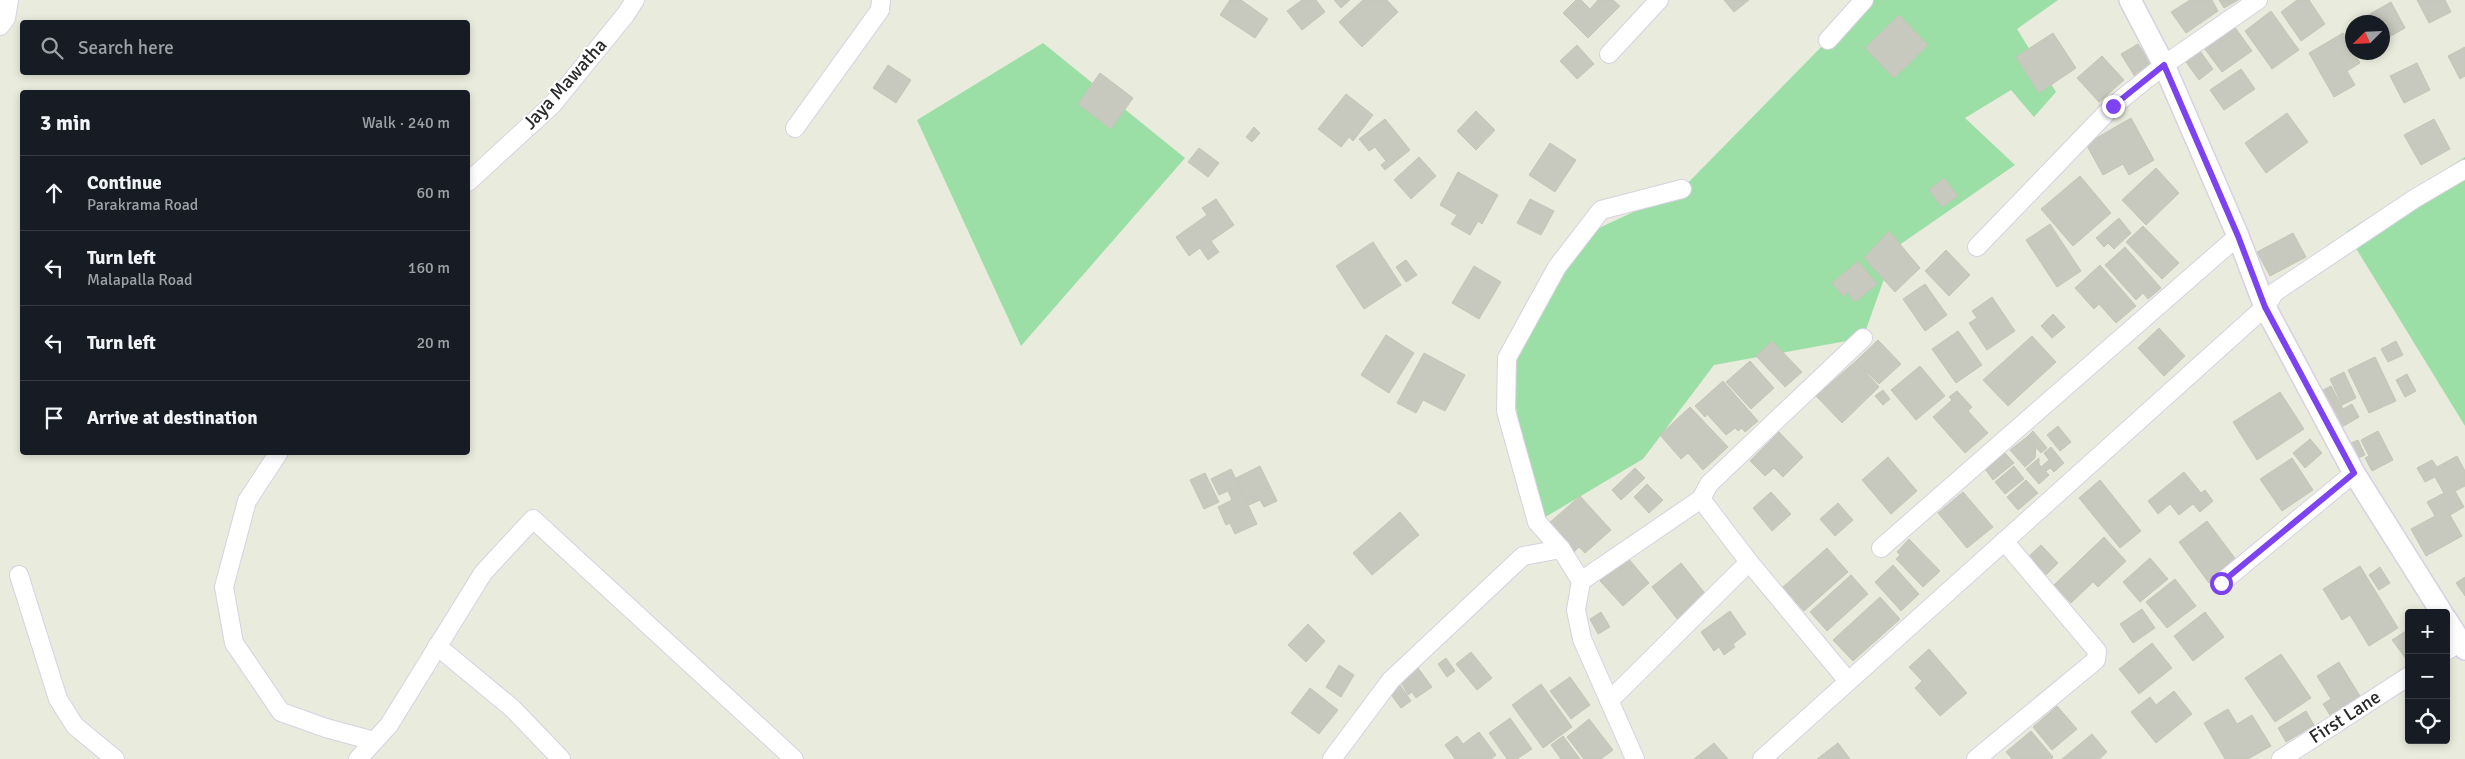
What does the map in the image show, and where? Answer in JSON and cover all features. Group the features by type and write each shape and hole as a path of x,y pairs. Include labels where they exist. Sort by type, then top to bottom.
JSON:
{"street":[{"path":"0,26 6,18 9,0"},
{"name":"Jaya Mawatha","path":"470,180 552,105 626,14 635,0"},
{"path":"795,128 880,10 881,0"},
{"path":"1609,54 1659,0"},
{"path":"1828,40 1864,0"},
{"path":"2130,0 2164,65 2238,236 2265,307 2354,473 2439,609"},
{"path":"1977,247 2113,106 2164,65 2258,0"},
{"path":"1762,759 2265,307 2275,292 2414,199 2465,169"},
{"path":"1582,581 1561,549 1537,522 1506,411 1506,358 1557,267 1601,210 1682,189"},
{"path":"1881,548 2238,236"},
{"path":"1635,759 1582,639 1576,610 1582,581 1701,499 1709,484 1863,338"},
{"path":"277,455 247,501 224,587 234,643 281,712 326,728 374,741"},
{"path":"2221,583 2354,473"},
{"path":"1701,499 1749,562 1848,681"},
{"path":"358,759 389,725 483,573 533,519 794,759"},
{"path":"1976,759 2096,660 2097,651 2004,541"},
{"path":"1332,759 1390,680 1523,556 1561,549"},
{"path":"1609,701 1749,562"},
{"path":"19,575 58,699 75,726 115,759"},
{"path":"2450,629 2457,647"},
{"path":"437,646 512,708 562,759"},
{"name":"First Lane","path":"2281,759 2405,679"}],"green space":[{"path":"1858,0 2058,0 2017,29 2056,92 2034,117 2011,90 1965,118 2015,165 1895,248 1863,338 1714,365 1643,459 1537,522 1507,358 1580,237 1682,189 1828,40"},
{"path":"1043,43 1185,158 1021,346 917,120"},
{"path":"2465,157 2465,426 2346,232"}],"building":[{"path":"1230,0 1241,0 1268,19 1255,38 1220,15"},
{"path":"1302,0 1316,0 1325,12 1302,30 1287,11"},
{"path":"1334,0 1350,0 1341,8"},
{"path":"1363,0 1387,0 1398,12 1362,47 1339,22"},
{"path":"1576,0 1581,0 1590,9 1598,0 1613,0 1620,6 1588,38 1563,13"},
{"path":"1724,0 1749,0 1734,12"},
{"path":"2190,0 2212,0 2218,11 2186,33 2171,12"},
{"path":"2219,0 2238,0 2224,8"},
{"path":"2297,0 2309,0 2325,24 2301,41 2281,12"},
{"path":"2417,0 2445,0 2451,12 2429,23"},
{"path":"2391,2 2405,28 2390,36 2390,15 2368,15"},
{"path":"2271,11 2299,50 2272,69 2245,31"},
{"path":"1899,15 1928,45 1894,78 1865,48"},
{"path":"2234,26 2252,51 2222,72 2204,48"},
{"path":"2053,33 2076,68 2039,93 2016,57"},
{"path":"2343,33 2345,37 2345,60 2358,60 2360,63 2347,71 2355,85 2334,97 2309,53"},
{"path":"2138,44 2152,66 2135,77 2121,54"},
{"path":"1577,45 1594,64 1577,79 1560,61"},
{"path":"2465,47 2465,76 2460,79 2448,56"},
{"path":"2200,51 2213,69 2199,80 2186,62"},
{"path":"2102,56 2124,80 2099,102 2077,78"},
{"path":"2417,63 2430,90 2404,103 2390,76"},
{"path":"888,65 911,80 896,103 873,88"},
{"path":"2241,69 2255,89 2224,110 2210,90"},
{"path":"1100,73 1133,98 1111,129 1078,104"},
{"path":"1346,94 1373,115 1353,141 1349,137 1341,147 1318,129"},
{"path":"1476,111 1495,130 1476,150 1457,131"},
{"path":"2287,113 2308,142 2266,173 2245,143"},
{"path":"2131,118 2154,160 2129,175 2123,164 2103,175 2086,144"},
{"path":"1385,119 1410,150 1385,170 1381,165 1386,161 1375,147 1369,151 1359,139"},
{"path":"2434,119 2450,149 2421,165 2404,135"},
{"path":"1254,127 1260,133 1252,142 1246,137"},
{"path":"1550,143 1576,160 1555,192 1529,175"},
{"path":"1199,148 1219,163 1208,177 1188,162"},
{"path":"1419,157 1436,176 1411,199 1394,180"},
{"path":"2156,168 2179,193 2146,225 2122,200"},
{"path":"1458,172 1498,195 1482,224 1478,221 1470,235 1451,224 1457,215 1440,205"},
{"path":"2080,176 2111,213 2073,246 2041,209"},
{"path":"1944,178 1958,196 1942,207 1929,190"},
{"path":"1216,199 1234,225 1211,241 1219,252 1208,260 1200,248 1189,256 1176,237 1207,215 1202,208"},
{"path":"1530,199 1554,211 1541,235 1517,223"},
{"path":"2119,218 2131,233 2114,249 2108,243 2104,247 2096,238"},
{"path":"2050,224 2081,271 2057,287 2026,240"},
{"path":"2143,226 2179,263 2162,279 2126,242"},
{"path":"1889,231 1920,268 1895,292 1864,258"},
{"path":"2293,233 2306,257 2270,276 2257,252"},
{"path":"1373,242 1401,285 1364,309 1336,266"},
{"path":"2125,247 2161,288 2148,299 2143,293 2136,300 2105,265"},
{"path":"1946,250 1970,275 1949,296 1925,271"},
{"path":"1406,260 1417,275 1406,282 1396,267"},
{"path":"1858,261 1877,284 1855,302 1847,292 1844,297 1832,283"},
{"path":"2100,265 2136,306 2116,323 2099,304 2094,309 2075,288"},
{"path":"1474,266 1501,282 1479,319 1452,303"},
{"path":"1925,284 1947,315 1925,331 1903,299"},
{"path":"1992,297 2015,331 1987,350 1969,323 1977,318 1972,311"},
{"path":"2053,314 2065,327 2052,338 2041,326"},
{"path":"2159,328 2185,356 2164,376 2138,348"},
{"path":"1958,331 1982,365 1956,383 1932,349"},
{"path":"1386,335 1414,353 1389,393 1361,375"},
{"path":"2032,336 2056,362 2008,406 1983,380"},
{"path":"1878,340 1901,364 1879,384 1856,361"},
{"path":"1772,341 1802,372 1785,387 1756,356"},
{"path":"2396,341 2403,355 2388,362 2381,349"},
{"path":"1424,353 1465,375 1445,411 1423,400 1416,413 1397,403"},
{"path":"2375,357 2396,401 2369,413 2348,370"},
{"path":"1750,361 1774,388 1751,409 1726,382"},
{"path":"1856,361 1879,387 1842,423 1816,396"},
{"path":"1920,366 1945,396 1916,420 1891,390"},
{"path":"2344,372 2356,398 2342,405 2330,379"},
{"path":"2407,374 2416,391 2405,397 2396,380"},
{"path":"1723,381 1758,421 1745,432 1742,428 1738,431 1735,428 1726,435 1707,414 1705,417 1695,406"},
{"path":"2331,386 2343,409 2352,404 2359,417 2342,427 2323,390"},
{"path":"1883,390 1890,399 1883,405 1875,396"},
{"path":"1957,391 1972,407 1968,411 1988,433 1965,453 1933,417 1952,400 1949,397"},
{"path":"2280,392 2304,429 2257,460 2233,422"},
{"path":"1690,407 1728,447 1703,470 1688,453 1681,459 1660,435"},
{"path":"2058,426 2071,442 2060,451 2047,435"},
{"path":"2033,431 2047,448 2041,453 2027,437"},
{"path":"2378,431 2393,460 2372,471 2365,458 2369,456 2361,440"},
{"path":"1779,432 1803,457 1783,477 1774,468 1765,476 1750,461"},
{"path":"2027,437 2036,447 2035,458 2025,467 2010,450"},
{"path":"2310,439 2322,453 2305,468 2293,453"},
{"path":"2358,440 2365,455 2351,461 2345,446"},
{"path":"2051,447 2064,463 2054,472 2050,468 2046,471 2042,466 2049,460 2044,453"},
{"path":"2005,453 2014,463 1993,480 1985,469"},
{"path":"2457,456 2465,471 2465,486 2455,491 2464,507 2450,515 2462,536 2426,556 2411,529 2435,516 2427,502 2444,493 2435,477 2425,482 2417,468 2432,460 2437,467"},
{"path":"1888,457 1917,491 1891,514 1862,480"},
{"path":"2039,458 2039,464 2049,475 2039,484 2026,469"},
{"path":"2292,458 2313,490 2282,511 2260,479"},
{"path":"1260,466 1277,501 1264,507 1260,500 1249,505 1236,478"},
{"path":"2014,466 2024,479 2005,494 1995,482"},
{"path":"1635,468 1645,478 1621,500 1612,490"},
{"path":"1231,469 1257,524 1235,534 1230,523 1226,525 1218,507 1232,500 1228,491 1219,495 1211,479"},
{"path":"2184,472 2201,493 2205,490 2213,501 2200,512 2193,504 2179,515 2170,504 2158,514 2148,501"},
{"path":"1205,473 1219,502 1204,509 1190,480"},
{"path":"2026,480 2038,493 2018,510 2007,497"},
{"path":"2100,480 2141,531 2120,548 2079,498"},
{"path":"1647,484 1663,500 1649,513 1634,497"},
{"path":"1771,492 1791,514 1772,531 1753,508"},
{"path":"1963,492 1993,527 1967,548 1938,513"},
{"path":"1580,496 1611,530 1585,553 1579,547 1573,553 1548,524"},
{"path":"1838,503 1853,520 1835,536 1820,519"},
{"path":"1400,512 1419,535 1372,575 1353,553"},
{"path":"2207,521 2237,561 2209,583 2179,542"},
{"path":"2104,537 2126,561 2098,587 2093,582 2071,603 2054,585"},
{"path":"1909,539 1940,571 1923,587 1896,559 1900,555 1897,552"},
{"path":"2041,545 2058,563 2045,576 2027,558"},
{"path":"1827,548 1848,572 1804,611 1783,587"},
{"path":"1627,557 1649,583 1623,606 1600,581"},
{"path":"2150,558 2168,579 2140,602 2123,582"},
{"path":"1681,563 1707,596 1678,620 1652,587"},
{"path":"1893,565 1919,594 1901,611 1875,582"},
{"path":"2360,566 2398,628 2369,646 2350,615 2342,620 2323,589"},
{"path":"2380,567 2390,583 2379,590 2369,575"},
{"path":"1851,575 1868,594 1827,631 1810,612"},
{"path":"2465,577 2465,596 2456,583"},
{"path":"2175,579 2196,606 2167,628 2146,602"},
{"path":"1880,597 1900,619 1853,661 1833,640"},
{"path":"2142,609 2155,628 2133,643 2120,624"},
{"path":"1730,611 1746,634 1733,644 1735,647 1724,655 1719,647 1714,651 1701,632"},
{"path":"1601,612 1610,627 1598,634 1590,619"},
{"path":"2205,612 2224,637 2193,661 2174,636"},
{"path":"1308,624 1325,641 1306,662 1288,645"},
{"path":"2405,632 2405,658 2392,640"},
{"path":"2152,643 2172,668 2139,694 2119,669"},
{"path":"1929,649 1967,693 1940,716 1915,688 1922,681 1909,667"},
{"path":"1471,652 1492,678 1477,690 1456,664"},
{"path":"2281,654 2311,698 2275,722 2245,678"},
{"path":"1446,658 1455,671 1447,677 1438,664"},
{"path":"2339,662 2360,696 2330,715 2323,704 2331,699 2317,676"},
{"path":"1415,664 1432,687 1416,698 1412,692 1408,695 1398,677"},
{"path":"1339,665 1354,675 1341,697 1326,687"},
{"path":"1570,677 1590,705 1571,719 1550,691"},
{"path":"1397,681 1411,701 1401,708 1387,689"},
{"path":"1541,684 1572,727 1543,748 1512,705"},
{"path":"1310,688 1338,710 1319,734 1291,713"},
{"path":"2174,691 2192,714 2156,743 2131,712 2150,697 2156,705"},
{"path":"2057,706 2077,729 2052,750 2033,727"},
{"path":"2228,709 2237,724 2252,715 2271,746 2248,759 2225,759 2204,723"},
{"path":"2306,711 2314,725 2286,742 2278,728"},
{"path":"1510,718 1532,749 1517,759 1507,759 1489,733"},
{"path":"1589,719 1613,750 1601,759 1584,759 1567,737"},
{"path":"2031,731 2053,757 2051,759 2012,759 2006,752"},
{"path":"1479,732 1496,755 1491,759 1455,759 1445,745 1457,736 1463,744"},
{"path":"2092,734 2107,752 2099,759 2062,759"},
{"path":"1563,736 1580,759 1561,759 1551,745"},
{"path":"1714,743 1728,759 1694,759"},
{"path":"1838,743 1850,759 1817,759"}],"route":[{"path":"2113,106 2164,65 2238,236 2265,307 2354,473 2221,583"}]}
